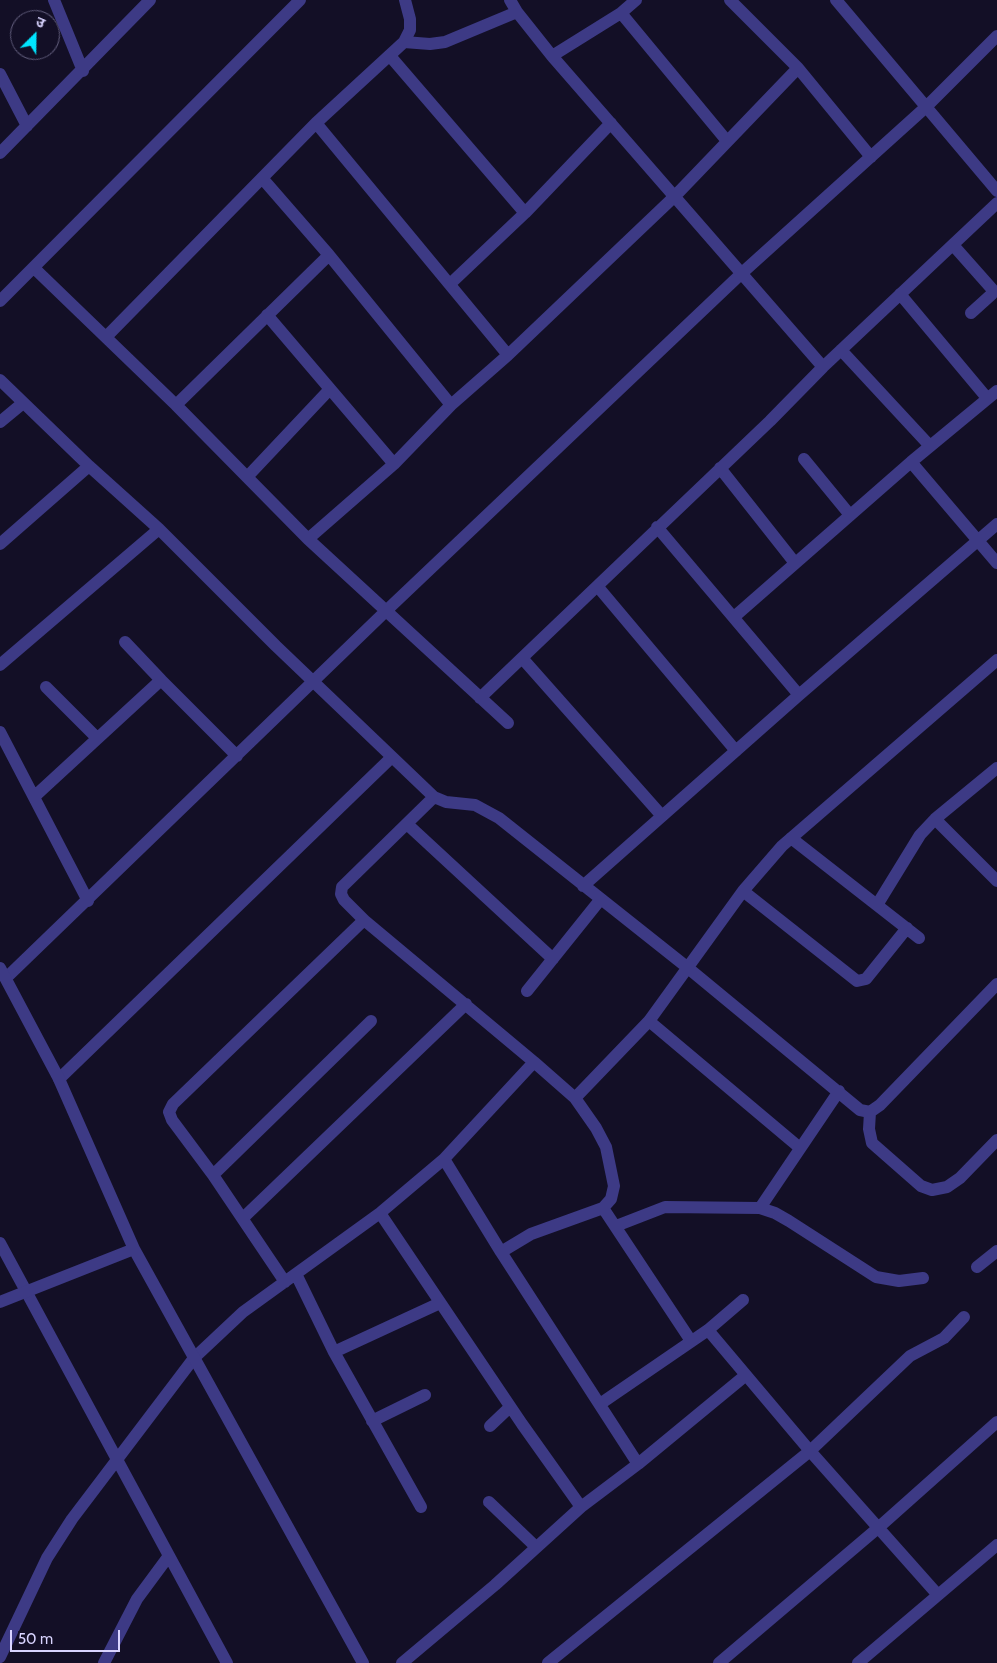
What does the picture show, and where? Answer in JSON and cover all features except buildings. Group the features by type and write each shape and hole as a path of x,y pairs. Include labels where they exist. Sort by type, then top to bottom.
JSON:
{"street":[{"path":"54,0 83,71"},
{"path":"0,153 83,71 150,0"},
{"path":"0,301 300,0"},
{"path":"106,337 316,123 404,42 410,30 410,19 405,0"},
{"path":"510,0 517,12 552,56 823,367"},
{"path":"552,56 621,13 636,0"},
{"path":"730,0 798,68 871,157"},
{"path":"854,0 840,5 997,191"},
{"path":"404,42 430,44 445,42 517,12"},
{"path":"621,13 728,141"},
{"path":"363,1663 134,1249 59,1079 3,973 88,900 312,681 742,273 926,107 997,36"},
{"path":"390,56 525,213"},
{"path":"308,539 394,464 451,405 508,355 675,196 798,68"},
{"path":"0,74 27,126"},
{"path":"316,123 508,355"},
{"path":"450,284 525,213 611,123"},
{"path":"262,178 329,255 451,405"},
{"path":"480,698 598,587 657,527 823,367 997,203"},
{"path":"953,245 992,289 992,294 971,313"},
{"path":"176,405 329,255"},
{"path":"34,268 248,476 308,539 508,723"},
{"path":"734,617 911,462 992,395 900,294"},
{"path":"267,315 394,464"},
{"path":"841,350 930,446"},
{"path":"0,380 88,466 159,529 312,681 434,797 446,802 475,805 486,810 688,968 860,1110 870,1112"},
{"path":"248,476 330,389"},
{"path":"0,422 23,403"},
{"path":"804,459 850,515"},
{"path":"911,462 997,563"},
{"path":"0,544 88,466"},
{"path":"720,468 795,563"},
{"path":"583,886 800,694 997,524"},
{"path":"657,527 800,694"},
{"path":"0,665 159,529"},
{"path":"598,587 736,751"},
{"path":"125,642 237,756"},
{"path":"522,658 662,816"},
{"path":"574,1098 649,1021 743,891 791,838 997,660"},
{"path":"35,796 161,680"},
{"path":"46,687 97,738"},
{"path":"0,732 88,900"},
{"path":"59,1079 392,757"},
{"path":"877,904 910,848 936,819 997,768"},
{"path":"434,797 342,887 340,894 364,920 466,1004 574,1098 596,1128 609,1160 614,1186 611,1198 603,1208 531,1234 501,1252"},
{"path":"936,819 997,881"},
{"path":"407,824 553,959"},
{"path":"791,838 919,938"},
{"path":"743,891 857,981 866,979 907,928"},
{"path":"528,991 600,900"},
{"path":"285,1282 243,1218 172,1120 169,1112 173,1104 364,920"},
{"path":"997,984 890,1095 870,1112 869,1129 872,1143 921,1186 932,1190 947,1187 960,1178 997,1140"},
{"path":"243,1218 466,1004"},
{"path":"213,1175 371,1021"},
{"path":"649,1021 800,1148"},
{"path":"0,1658 47,1558 117,1460 194,1358 237,1317 380,1212 444,1159 534,1062"},
{"path":"760,1208 838,1091"},
{"path":"444,1159 501,1252 638,1464"},
{"path":"616,1226 665,1207 760,1208 775,1213 789,1221 876,1277 899,1281 924,1278"},
{"path":"603,1208 691,1341"},
{"path":"380,1212 510,1406 582,1507"},
{"path":"0,1243 28,1291 168,1557 227,1663"},
{"path":"0,1302 134,1249"},
{"path":"977,1267 997,1251"},
{"path":"296,1274 334,1352 421,1507"},
{"path":"600,1404 708,1330 743,1300"},
{"path":"334,1352 440,1303"},
{"path":"548,1663 810,1451 910,1356 944,1338 964,1317"},
{"path":"708,1330 810,1451 938,1595"},
{"path":"402,1663 582,1507 638,1464 746,1375"},
{"path":"372,1421 424,1395"},
{"path":"490,1426 510,1406"},
{"path":"718,1663 878,1528 997,1422"},
{"path":"489,1502 536,1547"},
{"path":"858,1663 997,1545"},
{"path":"105,1663 137,1599 168,1557"}]}
